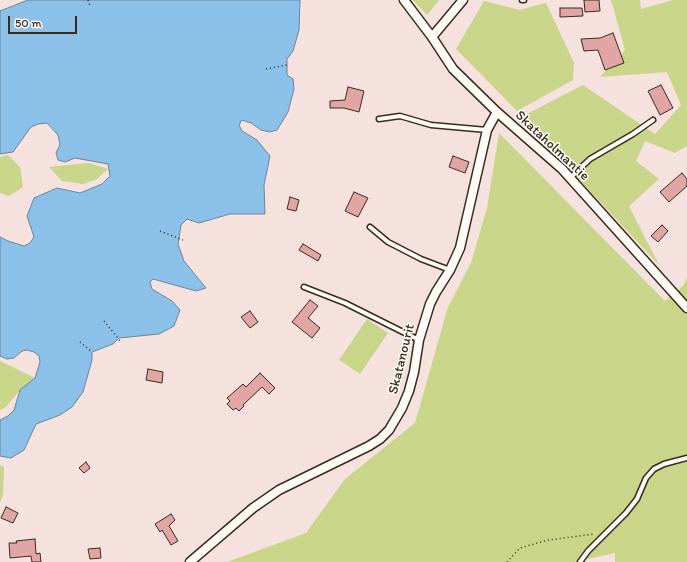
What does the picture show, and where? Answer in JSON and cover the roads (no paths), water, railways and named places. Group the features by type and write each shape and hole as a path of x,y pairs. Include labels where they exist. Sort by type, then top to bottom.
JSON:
{"street":[{"name":"Skataholmantie","path":"404,0 432,37 453,70 497,112 562,169 687,308"},
{"path":"432,37 463,0"},
{"name":"Skatanourit","path":"190,562 253,508 279,490 380,439 389,430 402,408 409,391 414,372 419,340 430,304 450,270 460,248 487,130 497,112"}],"lane":[{"path":"379,119 400,116 431,125 487,130"},
{"path":"570,178 590,159 633,134 653,120"},
{"path":"370,227 388,242 421,259 450,270"},
{"path":"304,287 345,303 419,340"},
{"path":"580,562 626,513 637,499 646,478 654,469 664,464 687,458"}],"water":[{"path":"28,0 300,0 299,30 293,51 287,59 287,75 293,79 294,89 288,112 277,130 270,132 261,130 251,123 242,120 239,125 242,131 257,140 270,156 264,185 265,214 230,214 199,223 187,219 181,225 178,244 184,261 206,288 196,291 153,279 150,282 152,289 172,301 180,310 174,326 159,334 119,338 113,344 92,352 92,360 83,392 72,407 60,415 36,424 24,450 11,458 0,456 0,420 8,416 14,410 20,390 35,378 40,362 39,356 34,352 27,350 22,351 14,358 7,359 0,356 0,237 24,246 30,243 34,237 27,216 34,198 57,188 80,193 102,184 110,176 108,164 75,158 65,162 58,160 56,153 60,145 58,135 47,123 38,124 31,127 13,152 0,154 0,11"}]}
